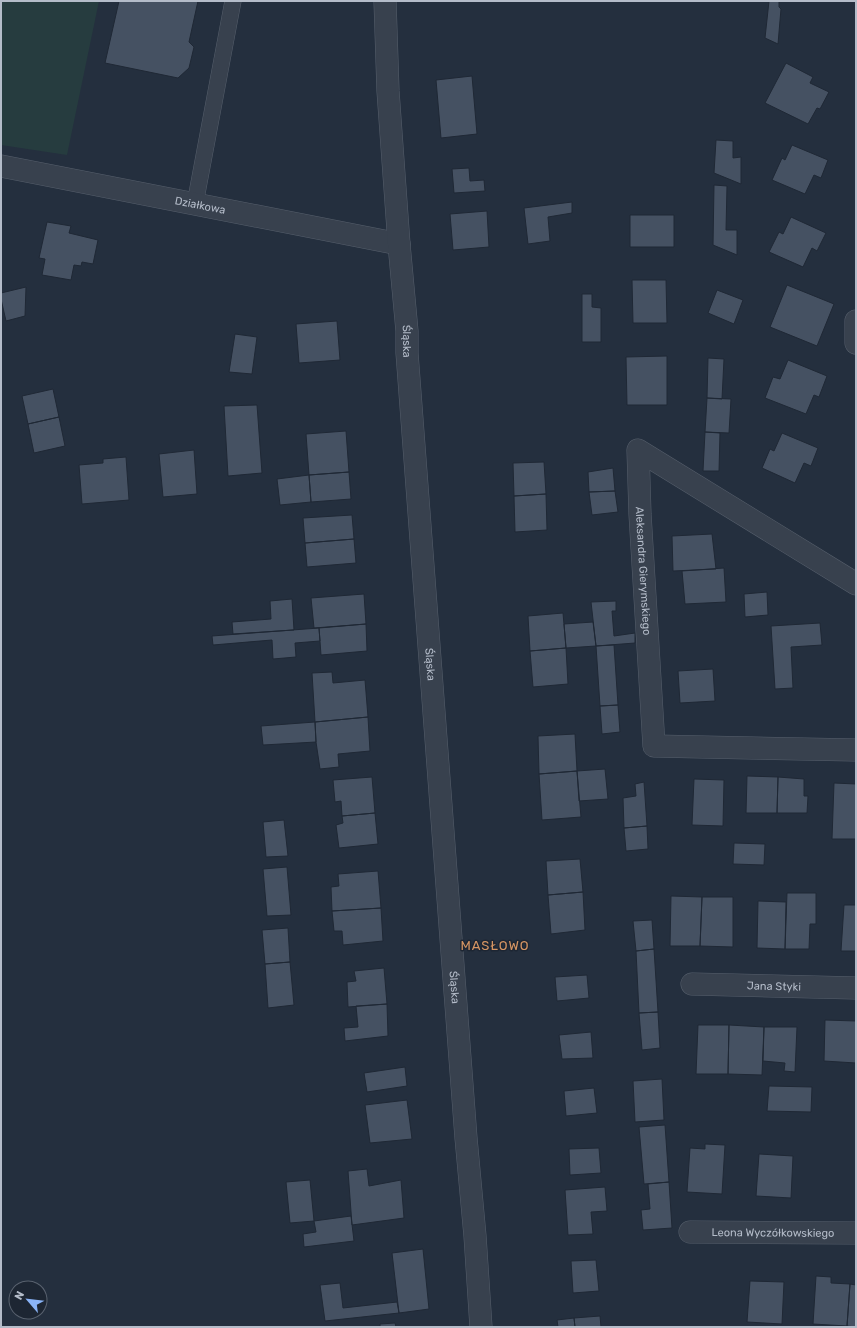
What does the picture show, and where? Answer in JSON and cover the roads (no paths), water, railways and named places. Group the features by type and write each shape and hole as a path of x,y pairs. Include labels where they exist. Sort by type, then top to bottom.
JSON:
{"street":[{"name":"Śląska","path":"384,1 388,91 399,244 407,331 407,353 481,1327"},
{"name":"Działkowa","path":"1,166 399,244"},
{"path":"856,321 856,343"},
{"name":"Aleksandra Gierymskiego","path":"856,584 638,450 640,522 654,746 856,750"},
{"name":"Jana Styki","path":"692,984 856,988"},
{"name":"Leona Wyczółkowskiego","path":"690,1232 856,1234"}],"lane":[{"path":"195,204 232,1"}],"district":[{"name":"MASŁOWO","path":"495,945"}]}
